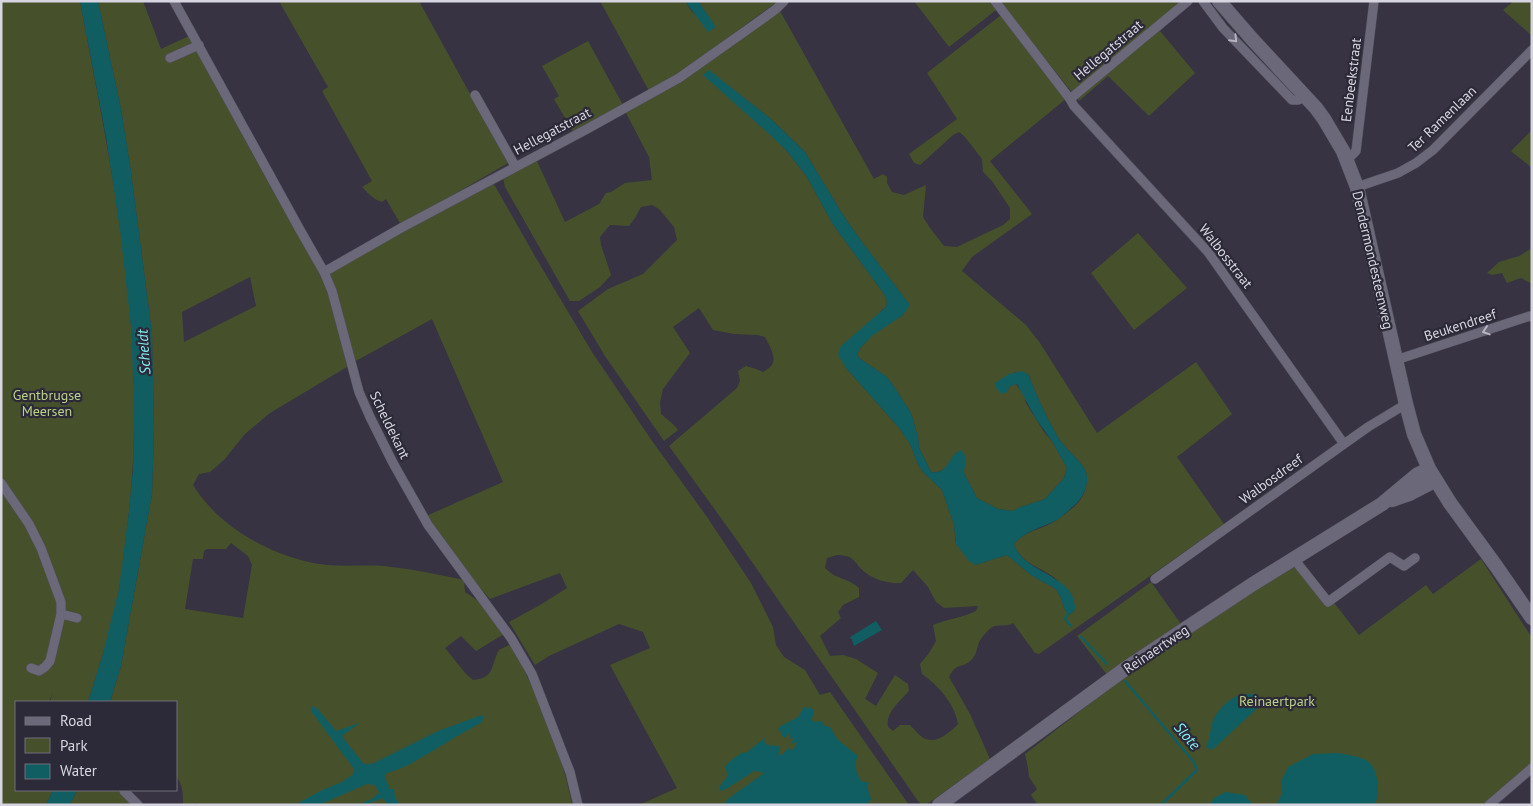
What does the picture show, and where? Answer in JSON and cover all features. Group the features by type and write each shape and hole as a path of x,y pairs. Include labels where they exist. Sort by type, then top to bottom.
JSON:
{"main road":[{"name":"Dendermondesteenweg","path":"1219,1 1324,119 1336,137 1357,187 1406,404 1414,434 1429,476 1532,618"},
{"name":"Reinaertweg","path":"939,805 1129,666 1253,584 1382,504 1412,479 1429,476"}],"street":[{"name":"Scheldekant","path":"174,1 324,272 332,290 353,374 370,417 428,525 511,638 526,662 540,692 570,772 578,805"},
{"name":"Hellegatstraat","path":"324,272 401,228 679,78 769,15 784,1"},
{"name":"Hellegatstraat","path":"995,1 1070,99 1188,1"},
{"path":"1203,1 1223,28 1292,100 1305,97"},
{"name":"Eenbeekstraat","path":"1347,160 1356,151 1374,1"},
{"path":"170,58 199,45"},
{"name":"Ter Ramenlaan","path":"1357,187 1398,173 1416,164 1433,150 1532,50"},
{"path":"475,95 515,166"},
{"name":"Walbosstraat","path":"1070,99 1074,106 1208,252 1344,444"},
{"name":"Beukendreef","path":"1396,360 1530,316 1532,317"},
{"name":"Walbosdreef","path":"1155,579 1368,427 1406,404"},
{"path":"1,483 29,524 41,548 61,602 61,614 50,661 39,671 31,668"},
{"path":"1294,559 1328,602 1390,558 1404,566 1415,558"},
{"path":"61,614 77,618"},
{"path":"1489,805 1532,768"},
{"path":"124,792 138,805"}],"green space":[{"name":"Gentbrugse Meersen","path":"1,1 80,1 117,204 127,285 133,353 134,408 133,463 128,518 122,573 116,604 88,701 50,701 53,692 49,701 15,701 15,791 53,791 46,805 1,805"},
{"path":"98,1 143,1 161,49 189,36 328,290 347,367 270,413 245,434 224,460 210,472 199,474 193,485 204,501 234,528 269,549 288,556 327,565 392,567 464,580 465,592 481,603 504,634 476,651 461,636 445,648 473,680 480,679 489,674 499,650 511,644 555,742 572,805 201,805 195,803 193,805 183,805 183,793 178,779 178,701 110,701 121,666 152,494 154,430 152,333 121,109","holes":["250,277 256,306 184,342 182,312","231,543 248,556 252,565 243,618 185,609 193,559 203,559 204,551 207,549 226,549"]},
{"path":"283,1 419,1 508,163 401,225 386,199 382,202 379,201 362,187 372,181 322,91 328,87 280,3"},
{"path":"600,1 685,1 692,12 715,27 698,1 778,1 678,74 649,91"},
{"path":"914,1 989,1 996,10 949,47"},
{"path":"999,1 1192,1 1160,31 1195,73 1149,116 1108,76 1079,101"},
{"path":"1514,1 1532,1 1532,36 1503,10"},
{"path":"780,11 874,179 883,174 887,177 887,183 892,192 904,195 926,185 923,217 944,246 957,247 1003,225 1010,219 1010,208 992,181 983,172 982,159 959,132 953,135 920,165 914,163 909,154 957,119 927,73 1001,15 1067,98 990,161 1032,214 972,257 962,271 1026,325 1040,343 1097,433 1196,362 1232,414 1177,457 1224,524 1039,654 1035,653 1013,623 996,626 990,629 980,640 973,658 952,672 949,677 970,714 990,759 926,805 922,805 918,801 669,446 737,388 740,381 738,371 746,366 763,372 772,365 773,356 765,337 713,330 699,308 673,327 690,353 663,389 660,402 661,414 678,430 664,441 605,356 578,311 608,289 643,274 677,240 674,227 659,209 652,205 641,207 629,226 610,225 600,237 611,275 600,287 579,301 570,301 505,187 503,177 536,159 565,222 599,204 606,193 625,183 652,180 649,157 625,111 684,80","holes":["709,71 771,119 805,152 843,215 909,304 903,315 873,334 857,354 859,358 887,377 911,413 919,448 931,472 944,469 957,452 964,473 977,498 998,509 1013,511 1045,499 1064,478 1067,468 1016,384 1010,386 1007,392 1015,372 1028,374 1055,431 1062,443 1084,468 1087,481 1083,495 1075,506 1057,520 1028,533 1014,544 1017,551 1026,561 1059,582 1075,610 1069,615 1056,589 1031,575 1007,555 975,565 956,544 954,525 942,490 923,472 910,444 900,429 846,368 881,311 886,307 887,301 884,294 832,223 807,177 786,150","837,555 851,558 862,570 878,580 887,582 901,583 913,570 928,587 936,602 944,608 978,606 976,611 933,625 936,641 920,664 922,674 950,702 956,717 958,724 942,737 932,740 927,739 910,725 900,725 893,731 888,727 889,717 894,708 909,691 908,684 895,675 876,706 865,699 878,673 856,659 843,655 830,656 820,636 841,618 838,612 843,605 859,597 859,588 833,575 825,568 827,558"]},
{"path":"588,41 623,105 573,132 554,99 559,96 542,66"},
{"path":"1532,130 1532,168 1511,151"},
{"path":"493,184 592,352 751,583 773,627 776,645 784,657 805,670 820,695 830,692 909,805 639,805 677,788 610,665 650,648 643,632 619,624 549,656 535,665 509,622 567,588 560,573 490,599 426,516 503,482 432,319 354,362 329,276 334,269"},
{"path":"1138,233 1187,288 1134,330 1091,273"},
{"path":"1532,248 1532,284 1521,278 1507,283 1502,273 1492,275 1487,273 1499,262 1519,256"},
{"name":"Reinaertpark","path":"1481,559 1532,638 1532,764 1484,805 1038,805 1031,795 1037,789 1029,777 1025,754 1132,671 1302,561 1359,635 1426,585 1433,594"},
{"path":"1151,582 1181,624 1108,676 1077,636"},
{"path":"77,791 118,791 132,805 70,805"}],"water":[{"name":"Scheldt","path":"80,1 98,1 121,109 152,333 154,430 152,494 121,666 110,701 88,701 102,657 119,589 133,469 134,406 131,326 120,229 106,137"},
{"path":"685,1 698,1 716,27 708,32"},
{"path":"709,70 771,119 805,152 843,215 910,305 903,315 873,335 857,354 859,358 887,377 911,413 919,448 931,472 941,471 953,456 961,450 966,457 964,473 977,498 998,509 1013,511 1045,499 1064,478 1067,468 1052,441 1036,419 1017,384 1010,386 1007,392 1002,394 996,388 995,383 1009,374 1022,371 1028,374 1050,423 1059,439 1084,468 1087,482 1082,497 1063,516 1056,521 1027,533 1014,544 1019,554 1028,562 1068,589 1074,598 1075,610 1069,615 1056,589 1031,575 1007,555 975,565 969,561 956,544 954,525 942,490 923,472 910,444 900,429 846,368 838,355 841,346 886,307 887,301 884,294 832,223 807,177 786,150 703,75"},
{"path":"876,621 882,630 854,646 853,639 850,637"},
{"path":"1253,694 1258,696 1263,703 1212,750 1206,747 1212,723 1222,707 1229,700 1237,696"},
{"path":"311,706 317,708 336,731 360,723 343,735 343,738 364,764 372,764 438,731 482,715 484,718 481,723 419,759 385,774 390,789 394,789 395,797 400,805 388,805 383,798 364,805 364,802 379,793 375,785 367,784 319,805 295,805 320,791 342,782 353,774 354,769 311,711"},
{"path":"804,707 814,709 814,715 811,719 814,722 821,721 825,726 830,727 838,740 858,756 856,769 858,775 861,781 870,783 867,786 871,799 867,805 723,805 729,798 764,773 754,771 721,791 719,788 728,775 725,767 730,761 743,752 746,753 766,737 764,741 767,745 779,746 778,755 783,754 790,748 793,750 797,743 793,744 791,742 794,739 789,739 789,733 785,738 782,736 781,731 778,731 779,727 798,717"},
{"path":"1339,753 1366,760 1374,769 1378,787 1375,805 1278,805 1277,803 1282,793 1281,781 1288,767 1313,754"},
{"path":"53,791 77,791 70,805 46,805"},
{"path":"1226,792 1245,795 1253,805 1210,805 1214,798"}],"waterway":[{"name":"Slote","path":"1069,610 1065,619 1071,626"},
{"name":"Slote","path":"1081,637 1107,664"},
{"name":"Slote","path":"1125,681 1193,761 1197,770 1161,805"}]}
